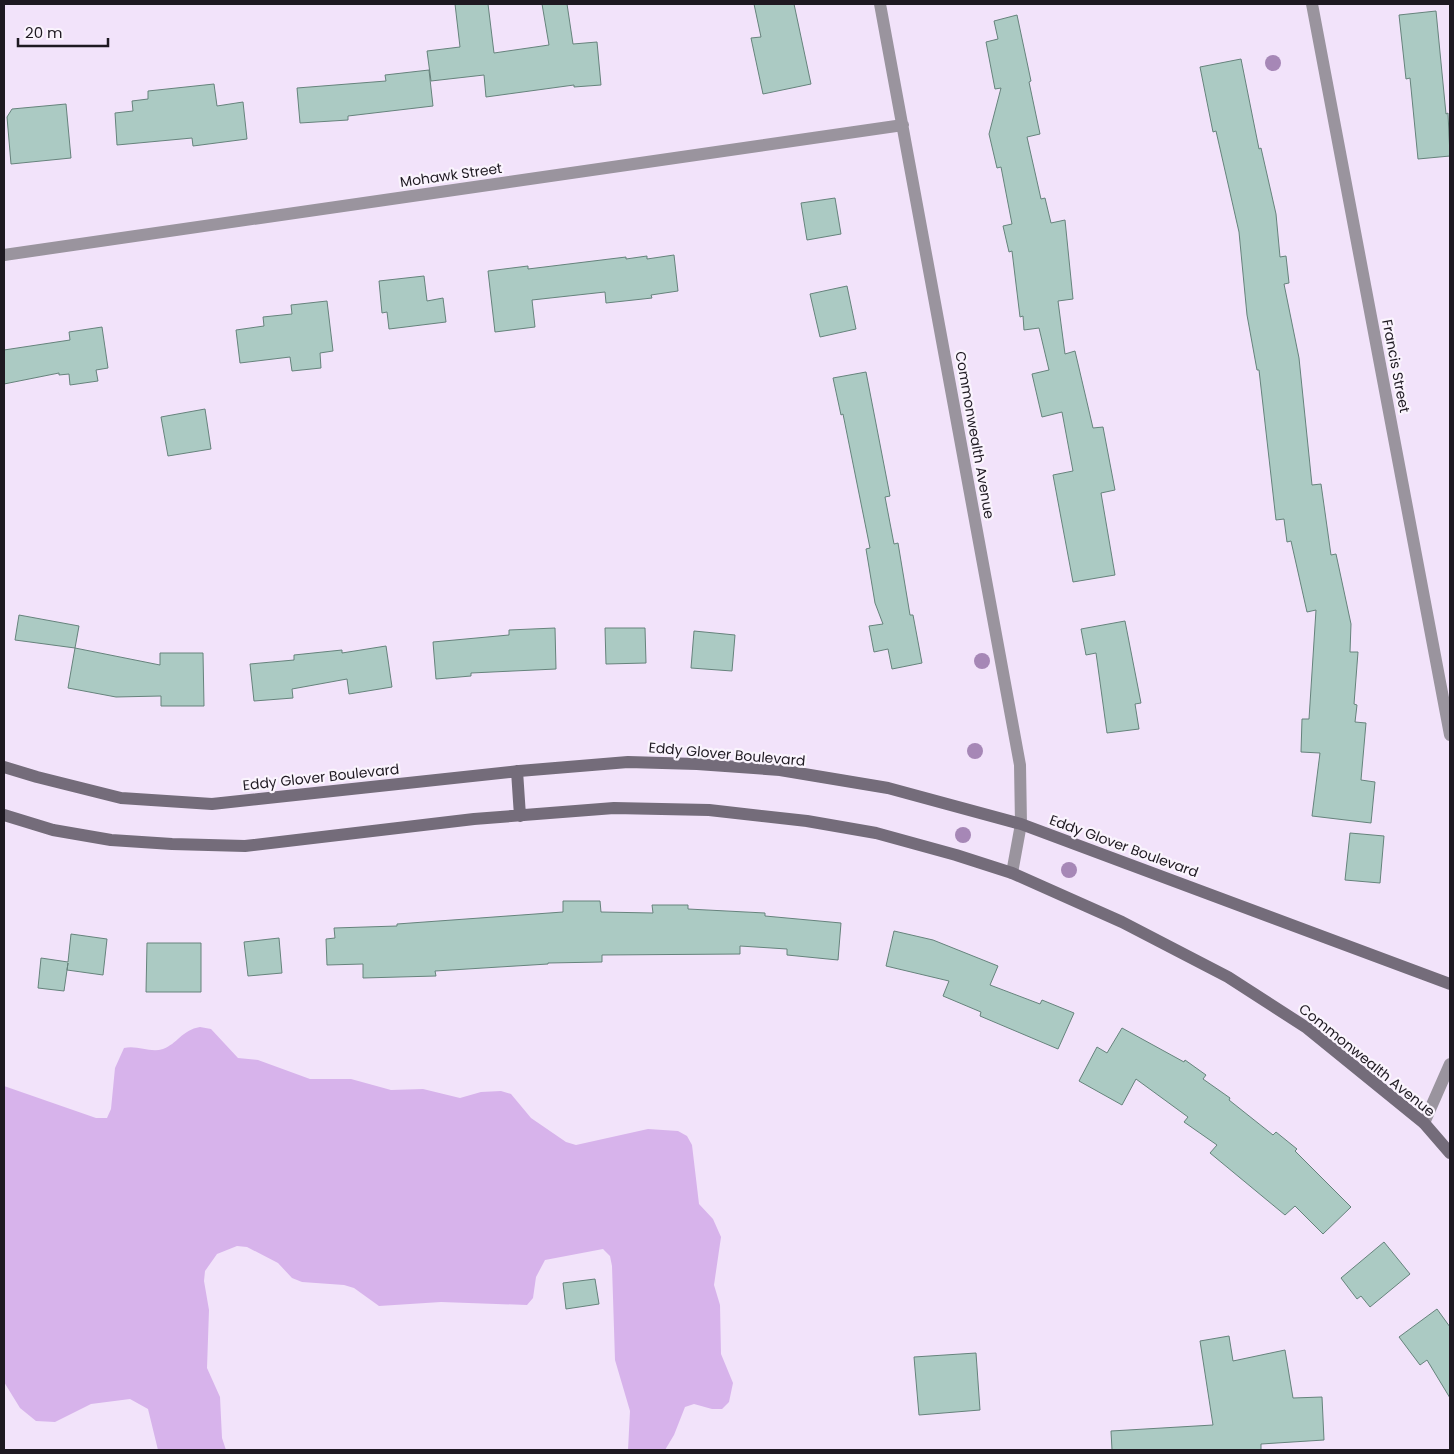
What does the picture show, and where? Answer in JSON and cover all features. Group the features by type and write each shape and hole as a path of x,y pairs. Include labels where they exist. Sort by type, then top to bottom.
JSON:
{"street":[{"name":"Commonwealth Avenue","path":"880,4 1020,765 1021,824 1012,873 1122,922 1228,977 1306,1028 1424,1123 1450,1152"},
{"name":"Francis Street","path":"1312,4 1450,734"},
{"name":"Mohawk Street","path":"4,255 903,125"},
{"name":"Eddy Glover Boulevard","path":"4,767 121,798 212,804 517,771 628,762 697,764 780,770 888,788 1021,824 1450,984"},
{"path":"517,771 520,816"},
{"path":"4,815 53,830 111,840 245,846 474,819 614,808 709,810 807,821 876,833 1012,873"},
{"path":"1424,1123 1450,1064"}],"shaded area":[{"path":"200,1027 211,1029 238,1058 258,1060 310,1079 351,1079 391,1090 423,1089 460,1098 481,1092 501,1091 511,1094 531,1118 566,1142 576,1145 648,1129 678,1131 687,1136 692,1145 699,1204 713,1219 721,1237 714,1285 720,1305 721,1354 733,1383 729,1402 722,1409 712,1409 694,1404 685,1407 674,1435 665,1450 628,1450 630,1411 615,1360 612,1266 610,1256 603,1249 545,1260 536,1277 533,1298 527,1305 441,1302 379,1306 354,1288 344,1285 302,1282 292,1278 278,1263 247,1247 237,1246 217,1254 205,1271 204,1281 209,1310 207,1368 220,1397 222,1438 226,1450 158,1450 148,1409 130,1399 91,1404 55,1422 36,1421 20,1408 4,1382 4,1086 96,1118 107,1118 111,1109 115,1068 124,1048 163,1049 189,1031"}],"building":[{"path":"455,4 488,4 494,53 549,45 542,4 567,4 573,44 597,42 601,85 574,87 574,85 486,97 484,75 431,81 427,51 460,47"},
{"path":"754,4 794,4 811,84 763,94 751,38 761,37"},
{"path":"1436,11 1446,114 1448,113 1450,156 1418,159 1410,78 1406,79 1399,15"},
{"path":"1017,15 1040,134 1027,137 1041,199 1045,198 1051,223 1065,220 1073,299 1058,301 1065,354 1075,351 1093,428 1103,427 1115,490 1101,493 1115,575 1073,582 1053,475 1073,471 1062,412 1042,417 1032,374 1049,370 1039,328 1024,330 1023,316 1020,317 1012,251 1009,252 1003,226 1012,224 1001,167 997,168 989,134 1001,88 995,89 986,42 998,39 994,21"},
{"path":"1241,59 1259,149 1261,148 1276,214 1280,257 1286,256 1289,283 1284,284 1299,358 1312,485 1321,484 1331,555 1336,554 1351,624 1350,652 1358,652 1354,704 1357,705 1355,722 1366,723 1361,780 1375,782 1371,823 1312,816 1320,753 1301,752 1302,719 1309,719 1316,610 1307,612 1291,541 1287,542 1284,519 1276,520 1259,370 1257,370 1247,315 1239,232 1216,131 1213,132 1200,67"},
{"path":"429,70 433,106 348,116 348,120 300,123 297,88 386,81 385,75"},
{"path":"214,84 217,106 243,102 247,139 193,146 192,138 117,145 115,113 133,111 132,101 148,99 148,91"},
{"path":"66,104 71,158 11,164 7,117 12,109"},
{"path":"835,198 841,234 807,240 801,203"},
{"path":"674,255 678,291 651,295 652,298 606,303 605,292 532,300 535,327 495,332 488,271 528,266 528,269 626,257 626,259 647,256 647,259"},
{"path":"424,276 427,301 443,298 446,322 389,329 387,312 382,313 379,281"},
{"path":"847,286 856,329 820,337 810,294"},
{"path":"327,301 333,351 320,353 321,368 292,371 290,357 240,363 236,330 264,326 263,317 292,314 291,305"},
{"path":"102,327 108,368 96,370 98,381 70,385 69,374 59,375 59,373 4,384 4,350 70,340 69,332"},
{"path":"866,372 890,496 885,497 894,544 898,543 910,615 913,615 922,663 892,669 888,649 874,652 869,626 883,624 875,603 866,549 870,548 843,414 841,415 833,378"},
{"path":"205,409 211,449 168,456 161,417"},
{"path":"19,615 79,626 75,648 15,640"},
{"path":"1125,621 1141,703 1135,704 1139,729 1107,733 1096,653 1086,655 1081,629"},
{"path":"555,628 556,669 471,673 471,676 436,679 433,642 509,635 509,630"},
{"path":"605,628 645,628 646,663 606,664"},
{"path":"694,631 735,635 732,671 691,668"},
{"path":"386,646 392,687 349,694 347,679 292,689 293,698 254,701 250,664 294,660 294,655 342,650 342,653"},
{"path":"75,648 160,665 160,653 203,653 204,706 161,706 161,696 116,697 68,688"},
{"path":"1350,833 1384,836 1380,883 1345,880"},
{"path":"563,901 600,901 601,912 653,913 652,905 688,905 688,909 765,913 765,916 841,923 838,960 787,955 787,949 740,946 740,954 602,955 602,962 548,963 435,971 436,976 363,978 363,964 327,965 326,939 335,938 334,928 397,926 397,924 563,912"},
{"path":"894,931 933,940 998,966 990,985 1040,1004 1042,1000 1074,1013 1058,1049 980,1016 981,1012 943,996 949,981 886,966"},
{"path":"71,934 107,939 103,975 67,970 64,991 38,988 41,958 68,962"},
{"path":"279,938 282,973 248,976 244,942"},
{"path":"147,943 201,943 201,992 146,992"},
{"path":"1122,1028 1184,1062 1185,1060 1206,1075 1203,1079 1230,1098 1229,1100 1273,1135 1276,1132 1297,1149 1295,1151 1351,1207 1323,1234 1295,1206 1285,1215 1210,1153 1217,1145 1184,1122 1188,1117 1136,1079 1122,1105 1079,1081 1097,1047 1107,1053"},
{"path":"1384,1242 1410,1274 1370,1307 1361,1296 1357,1299 1341,1278"},
{"path":"595,1279 599,1304 566,1309 563,1283"},
{"path":"1437,1309 1450,1327 1450,1398 1427,1360 1420,1365 1399,1337"},
{"path":"1229,1336 1233,1361 1285,1350 1293,1398 1322,1397 1324,1440 1261,1444 1261,1450 1112,1450 1111,1431 1213,1425 1200,1341"},
{"path":"976,1353 980,1410 919,1415 914,1357"}]}
